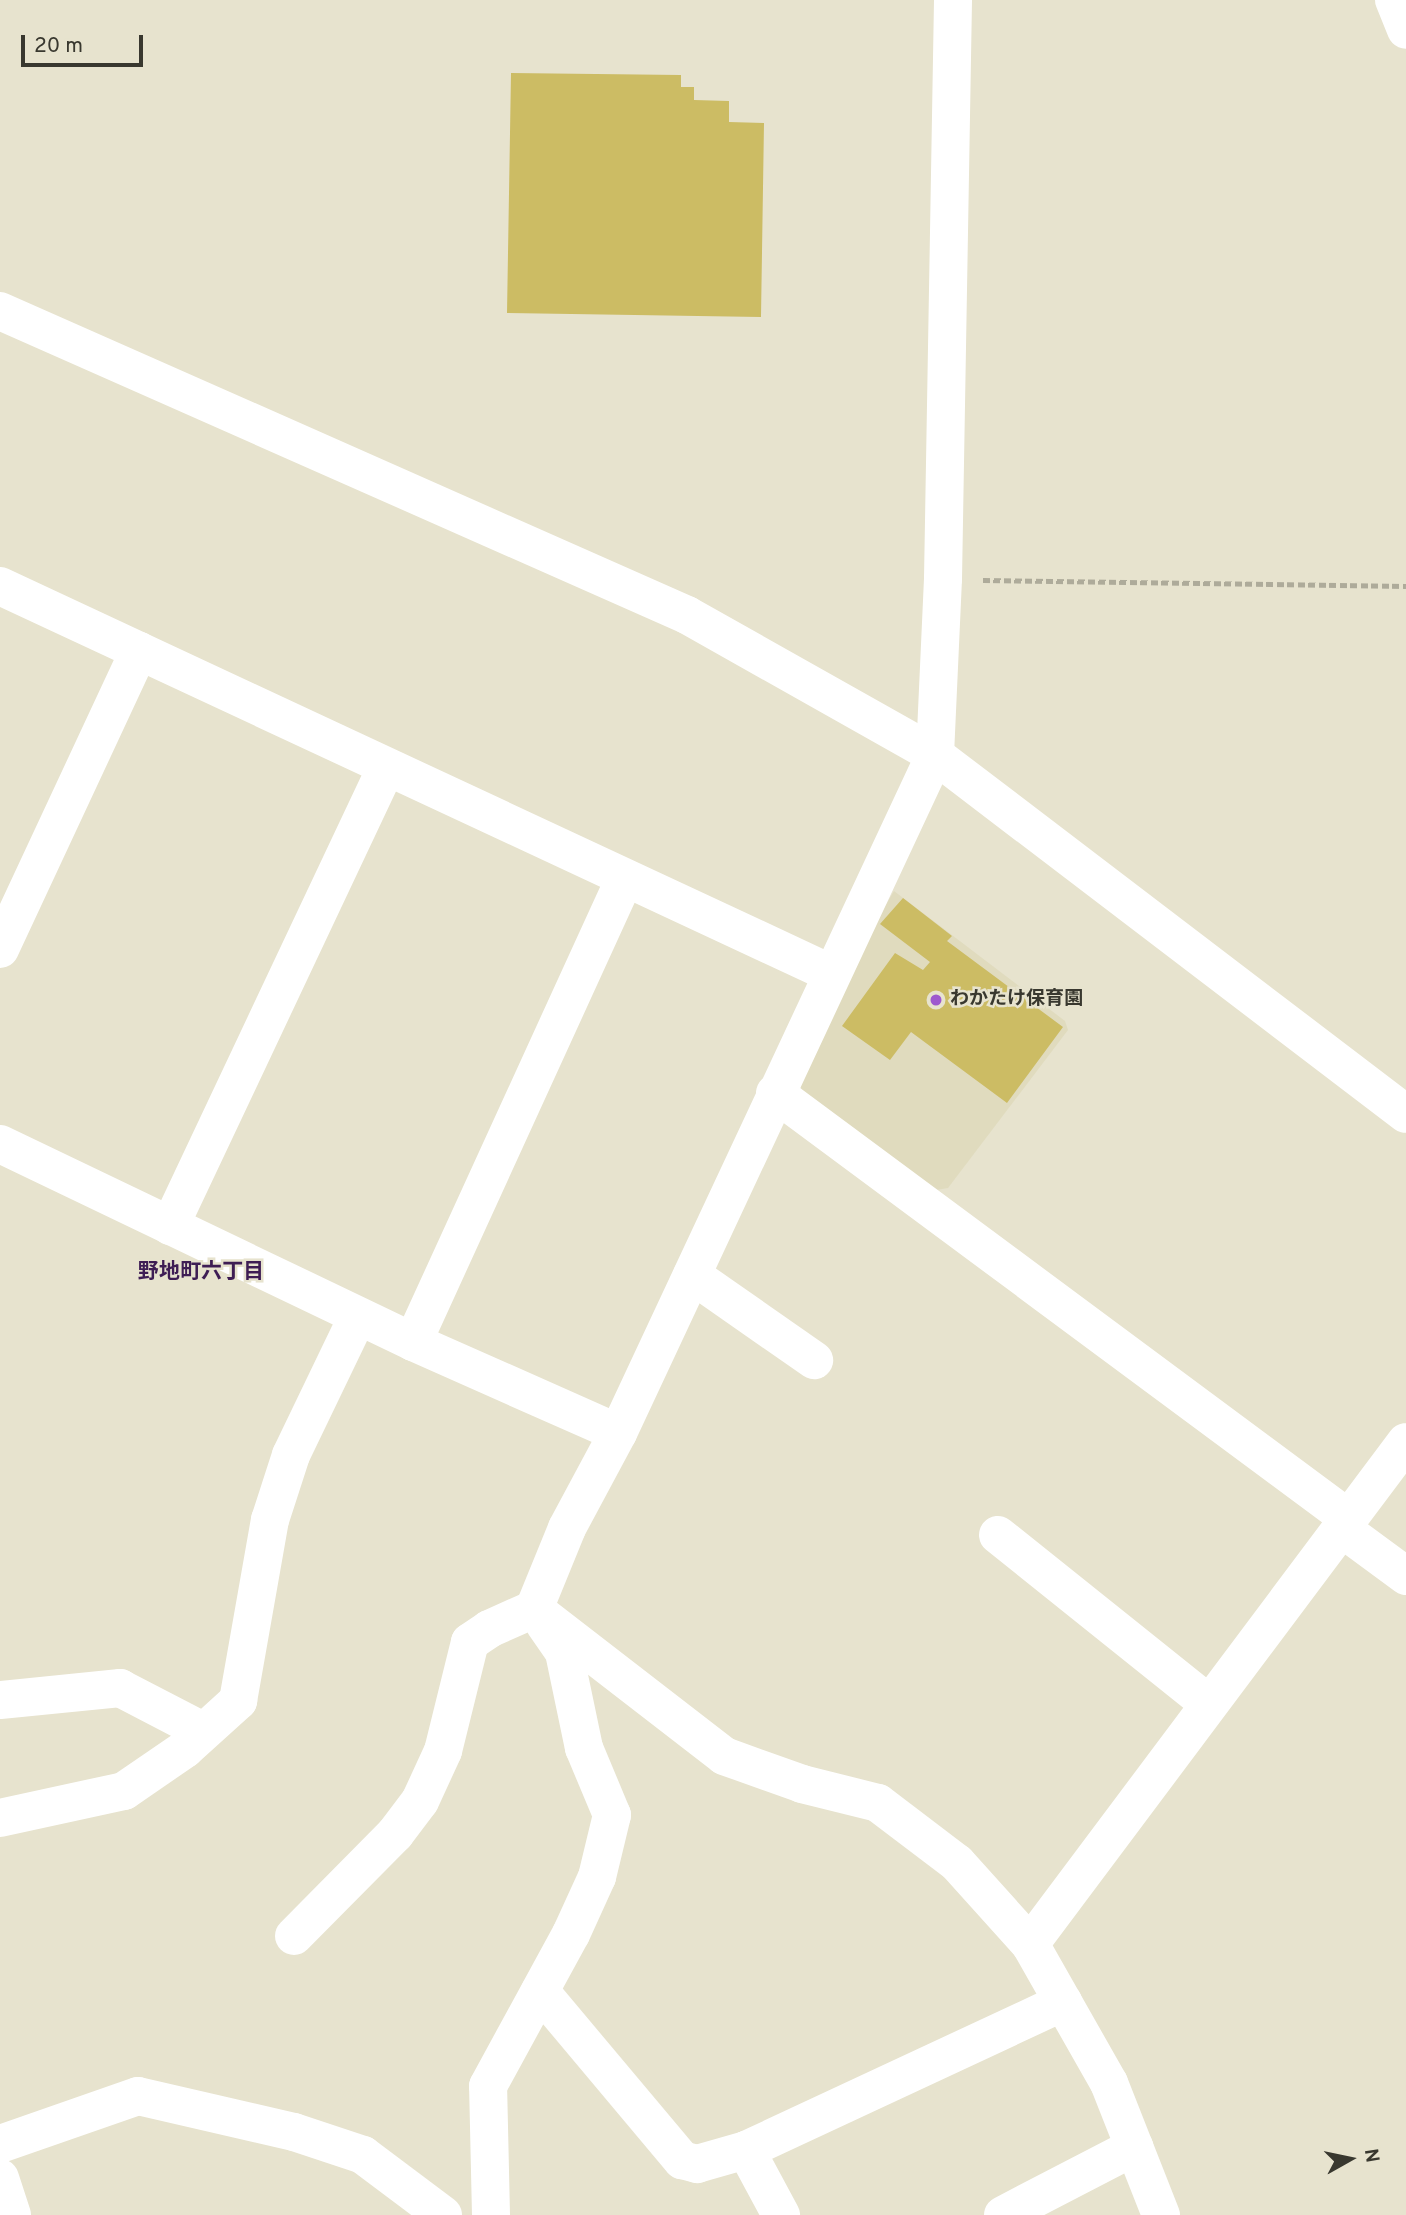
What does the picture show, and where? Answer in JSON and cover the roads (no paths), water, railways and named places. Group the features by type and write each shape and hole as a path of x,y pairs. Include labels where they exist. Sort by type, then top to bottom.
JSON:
{"street":[{"path":"294,1936 395,1834 420,1801 443,1751 470,1642 489,1629 534,1609 567,1528 618,1433 830,973 935,755 943,579 953,0"},
{"path":"1394,0 1406,30"},
{"path":"0,311 687,615 935,755 1406,1114"},
{"path":"0,586 830,973"},
{"path":"0,949 139,651"},
{"path":"170,1226 386,768"},
{"path":"413,1342 625,878"},
{"path":"775,1093 1344,1523 1406,1576"},
{"path":"0,1144 413,1342 618,1433"},
{"path":"692,1275 814,1360"},
{"path":"0,1818 124,1791 185,1749 238,1701 270,1520 291,1455 358,1316"},
{"path":"1030,1944 1406,1442"},
{"path":"998,1535 1208,1703"},
{"path":"534,1609 724,1756 802,1784 878,1803 957,1863 1030,1944 1109,2083 1161,2215"},
{"path":"491,2215 488,2086 571,1934 597,1877 612,1815 584,1748 564,1652 534,1609"},
{"path":"0,1700 120,1688 203,1731"},
{"path":"540,1992 682,2160 697,2164 746,2150 1063,2002"},
{"path":"0,2144 138,2096 294,2132 363,2155 443,2215"},
{"path":"1003,2215 1134,2147"},
{"path":"746,2150 781,2215"},
{"path":"0,2178 12,2215"}],"place":[{"name":"わかたけ保育園","path":"936,1000"}],"district":[{"name":"野地町六丁目","path":"201,1273"}]}
